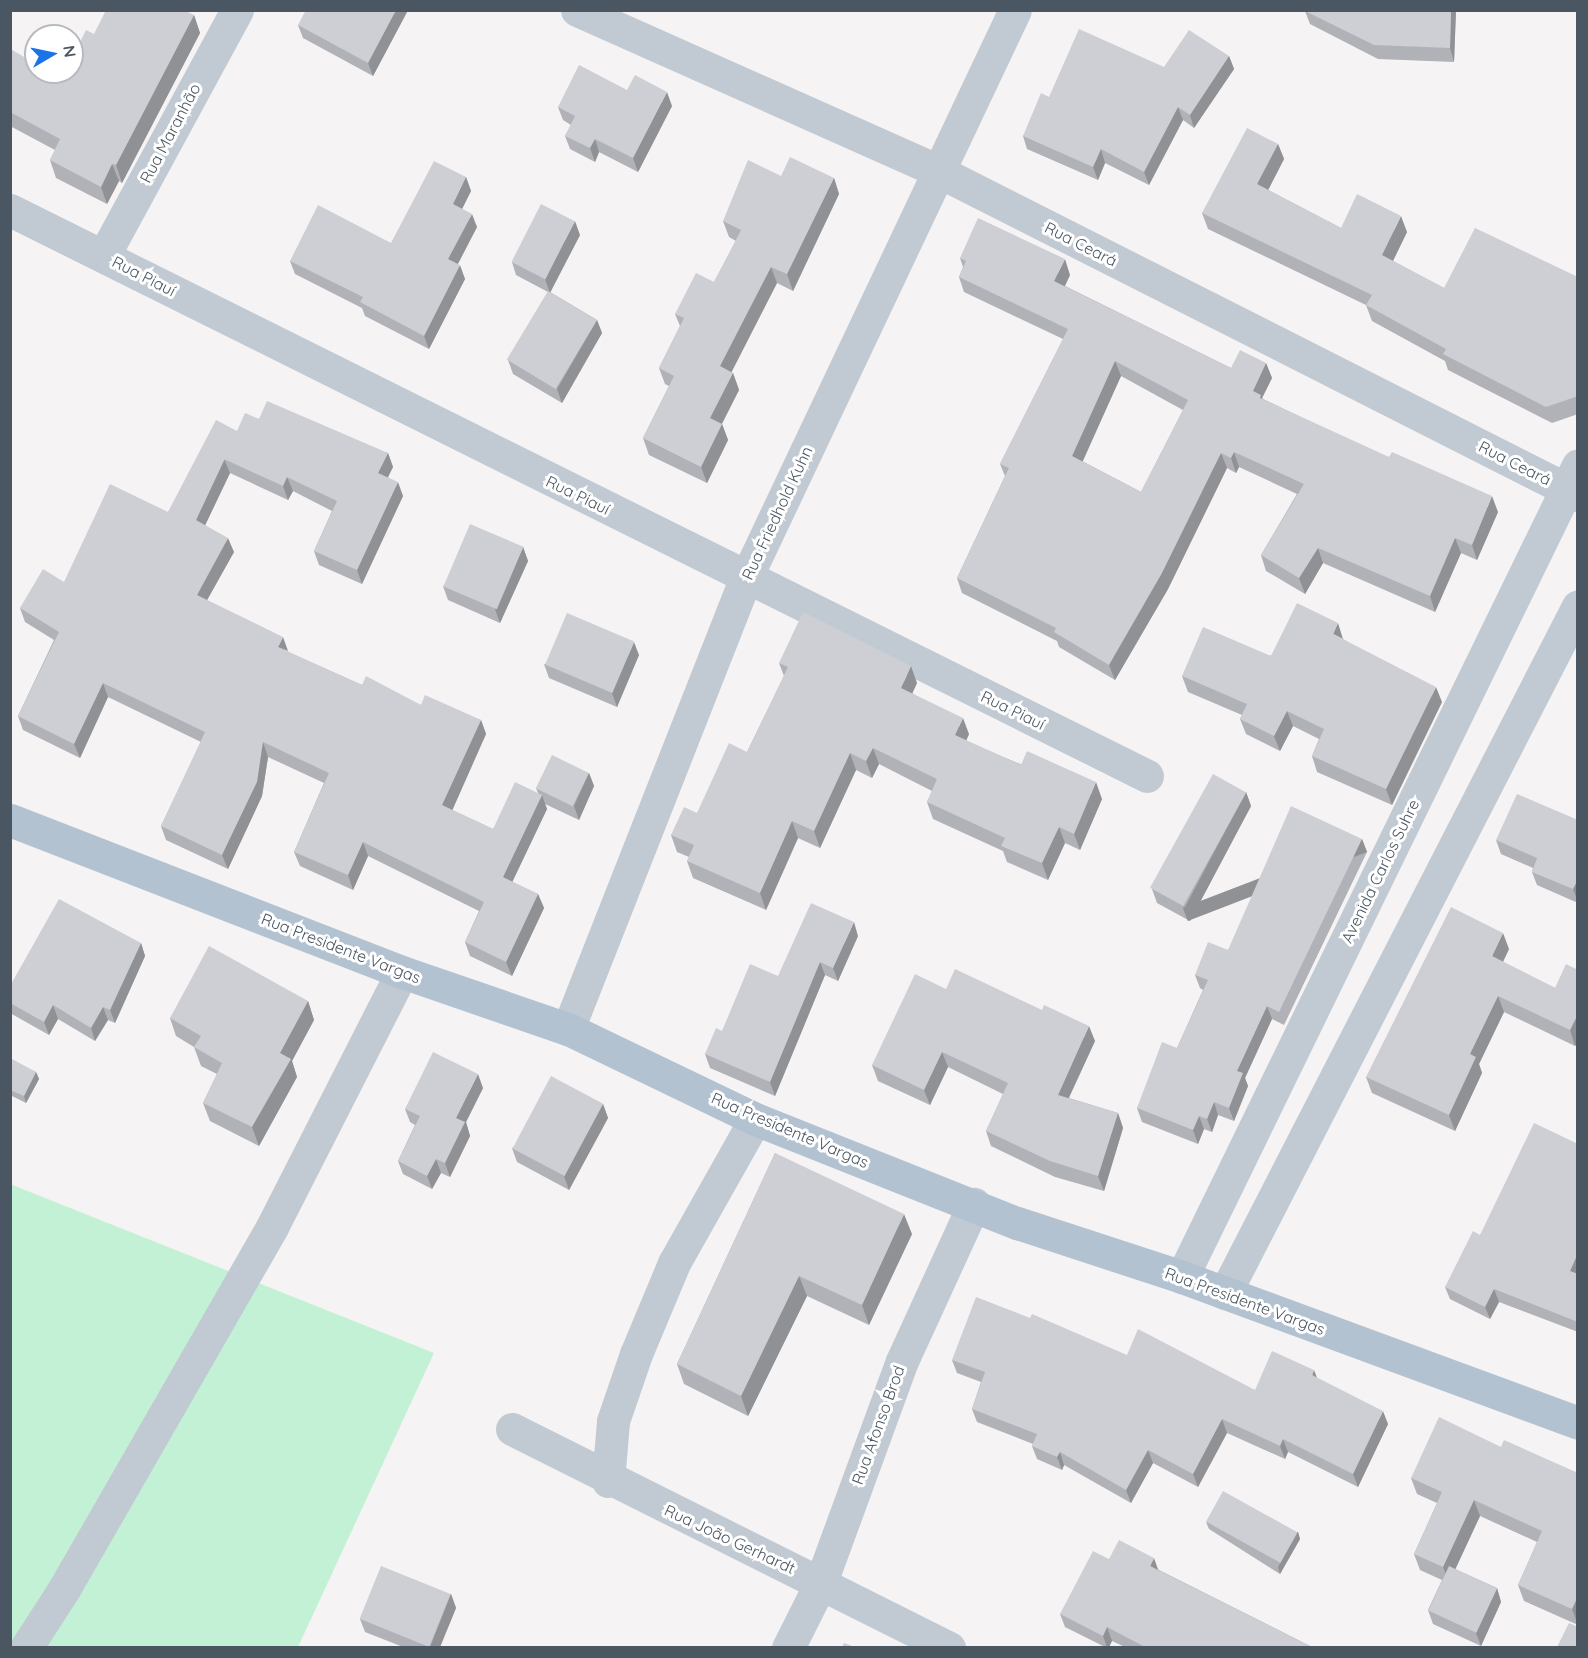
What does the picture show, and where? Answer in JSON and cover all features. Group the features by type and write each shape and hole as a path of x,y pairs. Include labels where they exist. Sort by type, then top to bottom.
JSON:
{"main road":[{"name":"Rua Presidente Vargas","path":"10,820 402,972 568,1029 755,1119 1017,1223 1182,1277 1578,1423"}],"street":[{"name":"Rua Maranhão","path":"104,255 237,10"},
{"name":"Rua Ceará","path":"577,10 936,170 1574,483"},
{"name":"Rua Friedhold Kuhn","path":"568,1029 746,578 936,170 1015,10"},
{"name":"Rua Piauí","path":"10,210 1147,776"},
{"name":"Avenida Carlos Suhre","path":"1182,1277 1574,483"},
{"path":"1225,1293 1578,606"},
{"path":"26,1647 64,1589 272,1227 402,972"},
{"path":"608,1481 613,1421 636,1354 674,1263 755,1119"},
{"name":"Rua Afonso Brod","path":"788,1647 821,1582 902,1361 974,1204"},
{"name":"Rua João Gerhardt","path":"512,1429 608,1481 821,1582 949,1647"}],"green space":[{"path":"10,1184 434,1353 298,1647 11,1647"}],"building":[{"path":"106,10 184,10 194,15 116,165 112,164 101,187 50,160 60,139 10,112 10,49 24,57 24,84 84,84 84,34 86,30 94,34"},
{"path":"306,10 396,10 368,63 298,25"},
{"path":"1451,10 1450,48 1374,45 1305,11"},
{"path":"1079,29 1164,67 1189,30 1229,56 1190,115 1178,107 1144,172 1101,149 1093,167 1023,136 1041,93 1049,97"},
{"path":"579,65 627,90 635,75 667,92 633,158 595,139 590,148 565,136 575,116 558,107"},
{"path":"1247,128 1278,144 1257,184 1341,228 1357,194 1401,216 1382,255 1444,288 1475,228 1578,277 1578,396 1546,407 1443,354 1446,349 1366,305 1372,295 1202,213"},
{"path":"790,157 834,178 787,274 771,267 720,366 733,373 710,418 722,424 701,467 643,438 674,376 659,368 684,318 675,314 696,273 714,282 741,230 723,221 748,160 781,176"},
{"path":"434,161 466,177 453,204 472,214 448,259 460,265 424,336 360,302 363,297 290,261 318,205 391,243"},
{"path":"541,204 575,221 545,279 511,262"},
{"path":"978,218 1065,259 1054,281 1231,368 1240,350 1266,363 1253,391 1261,395 1260,398 1389,457 1392,452 1492,496 1472,545 1455,538 1430,596 1318,548 1299,578 1261,555 1304,484 1234,452 1231,458 1221,453 1162,573 1109,665 1054,632 1056,628 957,578 1009,468 1000,464 1068,329 959,277 966,261 960,258","holes":["1115,361 1188,400 1141,492 1072,456"]},
{"path":"548,291 597,320 556,389 507,360"},
{"path":"267,401 388,453 378,473 398,482 357,570 314,551 337,501 287,477 283,486 225,459 196,520 228,538 197,595 283,637 278,647 362,685 366,676 421,705 425,695 481,720 442,805 493,829 515,782 542,795 503,877 538,894 506,962 465,942 484,902 363,842 348,875 294,852 329,773 263,742 257,782 222,855 161,826 205,732 103,683 74,744 18,716 59,632 20,608 43,569 64,582 110,484 168,512 216,420 237,431 245,413 259,419"},
{"path":"470,524 523,547 497,609 443,587"},
{"path":"1297,603 1338,623 1333,634 1436,687 1386,789 1312,756 1324,729 1287,711 1274,736 1240,719 1247,704 1182,676 1203,627 1271,656"},
{"path":"803,612 911,666 901,688 963,718 955,735 1021,765 1027,751 1096,782 1074,834 1059,827 1042,863 1001,846 1005,838 927,802 937,779 873,748 866,761 850,753 814,831 792,821 760,893 687,861 694,845 671,835 684,807 697,813 729,743 747,752 788,667 779,663"},
{"path":"567,613 634,642 612,693 545,665"},
{"path":"552,755 589,773 573,806 536,788"},
{"path":"1213,774 1246,792 1183,906 1150,888"},
{"path":"1517,794 1578,820 1578,879 1573,889 1532,872 1537,858 1496,840"},
{"path":"1291,806 1362,839 1279,1012 1267,1006 1237,1071 1243,1073 1229,1108 1214,1102 1207,1119 1199,1116 1193,1130 1137,1108 1162,1042 1177,1048 1208,980 1195,975 1208,942 1228,950"},
{"path":"59,899 141,943 110,1010 103,1007 91,1028 53,1005 44,1022 10,1003 10,986"},
{"path":"811,903 854,922 833,968 820,962 770,1082 705,1054 716,1028 722,1031 750,964 778,976"},
{"path":"1451,907 1503,933 1492,956 1555,988 1566,964 1578,970 1578,1014 1570,1030 1498,996 1470,1054 1476,1057 1449,1115 1366,1077"},
{"path":"209,946 308,1001 280,1053 291,1059 252,1127 203,1103 222,1063 194,1047 201,1036 170,1018"},
{"path":"955,969 1042,1010 1044,1005 1089,1026 1058,1095 1118,1113 1098,1176 1050,1161 986,1131 1008,1083 942,1052 924,1090 872,1065 915,974 946,989"},
{"path":"433,1052 478,1074 456,1118 465,1122 445,1163 436,1159 427,1176 398,1161 420,1116 405,1109"},
{"path":"12,1059 36,1072 24,1096 10,1090 10,1061"},
{"path":"551,1076 603,1104 565,1176 513,1148"},
{"path":"1534,1123 1578,1144 1578,1253 1570,1271 1578,1274 1578,1322 1494,1289 1485,1307 1445,1287 1473,1231 1480,1235"},
{"path":"775,1153 904,1214 862,1305 799,1276 741,1396 677,1364"},
{"path":"976,1297 1030,1318 1032,1314 1127,1355 1138,1329 1255,1390 1272,1351 1314,1370 1312,1375 1383,1411 1353,1474 1283,1439 1280,1446 1222,1419 1193,1474 1148,1450 1126,1490 1060,1452 1057,1457 1032,1446 1037,1434 972,1409 985,1372 952,1360"},
{"path":"1439,1417 1501,1447 1504,1440 1578,1473 1578,1569 1576,1573 1578,1574 1578,1596 1572,1609 1518,1585 1542,1531 1474,1500 1443,1567 1414,1554 1442,1492 1411,1478"},
{"path":"1223,1491 1297,1532 1280,1563 1206,1522"},
{"path":"1119,1540 1154,1558 1150,1566 1312,1647 1145,1647 1107,1627 1103,1636 1060,1614 1093,1551 1109,1559"},
{"path":"381,1566 451,1594 429,1647 360,1619"},
{"path":"1449,1566 1497,1588 1476,1633 1428,1610"},
{"path":"1569,1623 1578,1627 1578,1647 1557,1647"},
{"path":"844,1643 855,1647 842,1647"}]}
